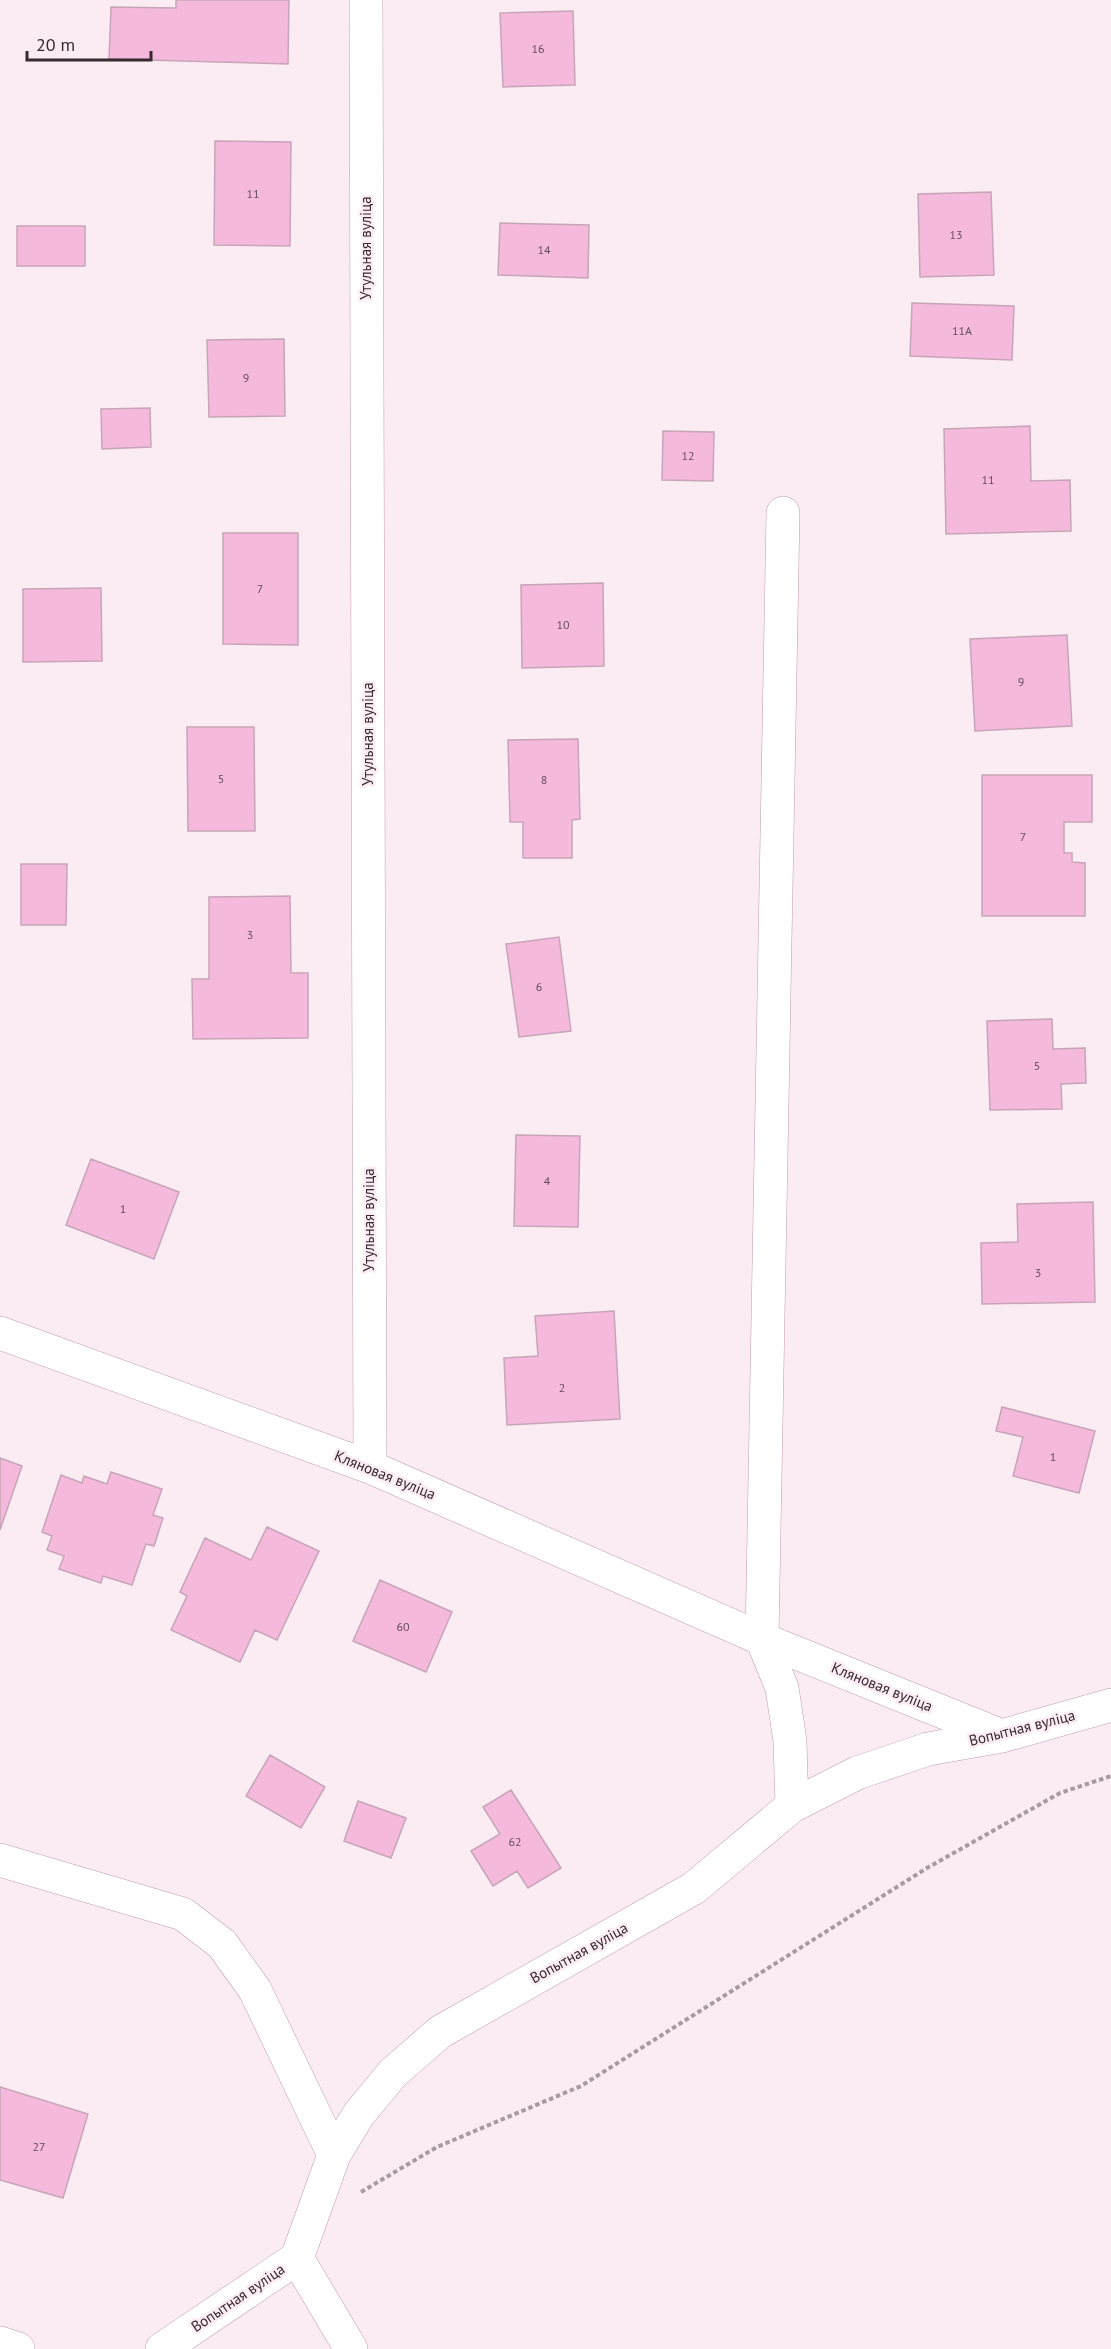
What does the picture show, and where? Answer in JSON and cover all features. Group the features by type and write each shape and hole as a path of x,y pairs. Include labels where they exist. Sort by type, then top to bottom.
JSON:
{"street":[{"name":"Утульная вуліца","path":"366,0 370,1467"},
{"path":"783,513 762,1639 782,1688 790,1741 792,1806"},
{"name":"Кляновая вуліца","path":"0,1333 370,1467 762,1639 1002,1736"},
{"name":"Вопытная вуліца","path":"162,2349 297,2258 334,2155 359,2114 393,2073 440,2032 694,1888 792,1806 857,1773 928,1749 1002,1736 1111,1705"},
{"path":"0,1860 183,1914 222,1944 255,1990 334,2155"},
{"path":"297,2258 351,2349"},
{"path":"0,2343 18,2349"}],"path":[{"path":"356,2195 437,2147 581,2086 927,1868 1060,1793 1111,1776"}],"building":[{"path":"176,0 289,0 288,64 109,59 111,7 176,8"},
{"path":"573,11 575,85 503,87 500,13"},
{"path":"215,141 291,142 290,246 214,245"},
{"path":"991,192 994,275 920,277 918,194"},
{"path":"500,223 589,225 588,278 498,275"},
{"path":"17,226 85,226 85,266 17,266"},
{"path":"912,303 1014,306 1012,360 910,356"},
{"path":"284,339 285,416 209,417 207,340"},
{"path":"150,408 151,447 102,449 101,409"},
{"path":"1030,426 1031,481 1070,480 1071,531 946,534 944,429"},
{"path":"663,431 714,432 713,481 662,480"},
{"path":"223,533 298,533 298,645 223,644"},
{"path":"603,583 604,666 522,668 521,585"},
{"path":"101,588 102,661 23,662 23,589"},
{"path":"1067,635 1072,726 975,731 970,639"},
{"path":"187,727 254,727 255,831 188,831"},
{"path":"578,739 580,819 572,820 572,858 523,858 523,822 510,822 508,740"},
{"path":"982,775 1092,775 1092,822 1064,822 1064,853 1072,853 1072,862 1085,863 1085,916 982,916"},
{"path":"21,864 67,864 66,925 21,925"},
{"path":"290,896 291,973 308,973 308,1038 193,1039 192,979 209,979 209,897"},
{"path":"559,937 571,1031 519,1037 506,944"},
{"path":"1052,1019 1053,1049 1085,1048 1086,1083 1061,1084 1062,1109 990,1110 987,1021"},
{"path":"516,1135 580,1136 578,1227 514,1226"},
{"path":"91,1159 179,1192 154,1259 66,1225"},
{"path":"1093,1202 1095,1302 982,1304 981,1243 1018,1242 1017,1204"},
{"path":"614,1311 620,1419 507,1425 504,1358 538,1356 535,1316"},
{"path":"1002,1407 1095,1431 1079,1493 1013,1476 1023,1437 996,1431"},
{"path":"0,1458 22,1466 0,1530"},
{"path":"111,1472 162,1489 153,1515 163,1518 154,1546 146,1544 132,1585 103,1576 101,1583 59,1569 64,1556 47,1550 52,1536 42,1532 61,1475 82,1483 84,1476 107,1484"},
{"path":"267,1527 319,1551 277,1640 255,1630 240,1662 171,1630 187,1596 180,1592 205,1538 251,1560"},
{"path":"380,1580 452,1612 426,1672 353,1641"},
{"path":"270,1755 325,1787 301,1828 246,1796"},
{"path":"511,1790 561,1868 528,1888 517,1871 493,1886 471,1851 500,1834 483,1807"},
{"path":"358,1801 406,1818 391,1858 344,1841"},
{"path":"0,2087 88,2114 63,2198 0,2180"}]}
